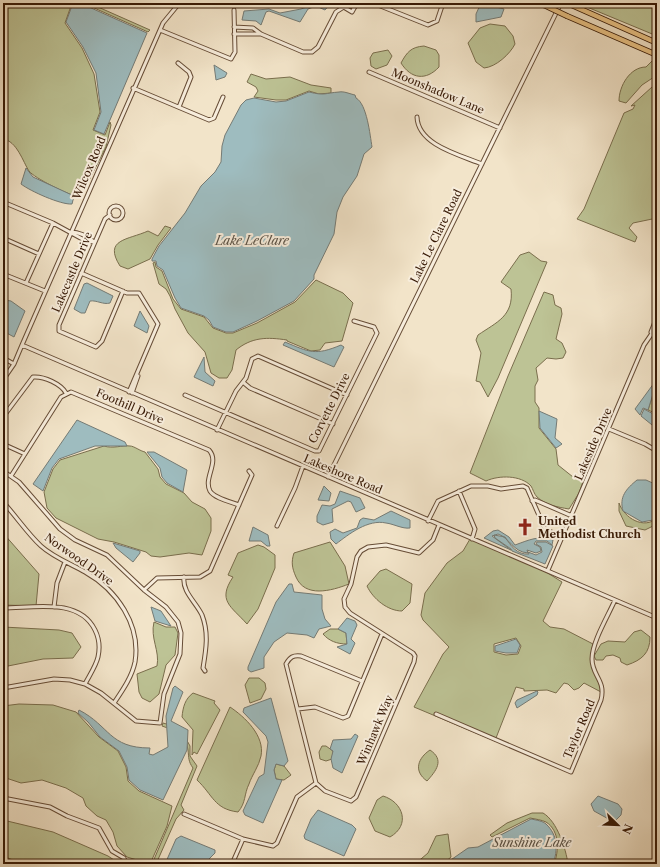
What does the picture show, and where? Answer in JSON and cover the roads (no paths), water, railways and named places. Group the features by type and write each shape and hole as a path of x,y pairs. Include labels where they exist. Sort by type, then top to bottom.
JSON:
{"highway":[{"path":"140,3 160,5 196,5 212,3"},
{"path":"537,3 544,4 657,55"},
{"path":"567,3 657,43"}],"street":[{"name":"Wilcox Road","path":"3,380 14,364 133,88 160,30 167,16 180,3"},
{"path":"234,27 255,28 261,34 303,52 312,52 318,47 334,14 342,6 350,3"},
{"path":"342,6 352,12 357,3"},
{"path":"373,3 428,25 437,21 443,3"},
{"name":"Lake Le Clare Road","path":"328,477 561,3"},
{"path":"160,30 229,59 233,58 235,55 234,10"},
{"path":"247,34 248,27"},
{"path":"234,34 261,34"},
{"path":"178,63 189,72 190,77 179,107"},
{"name":"Moonshadow Lane","path":"368,72 500,128"},
{"path":"133,88 209,120 212,120 223,97"},
{"path":"417,117 421,130 430,142 482,164"},
{"path":"3,202 71,232 77,232 88,237 94,242"},
{"name":"Lakecastle Drive","path":"114,206 120,207 123,211 120,218 113,219 110,216 111,209 114,206"},
{"name":"Lakecastle Drive","path":"110,216 105,219 94,242 59,324 59,331 61,334 96,347 102,341 123,291"},
{"path":"26,284 53,224"},
{"path":"3,238 40,254"},
{"path":"81,273 123,291 141,294 158,324 131,393"},
{"path":"3,274 45,292"},
{"path":"649,336 656,320"},
{"name":"Corvette Drive","path":"185,395 315,452 321,448 377,333 374,327 354,321"},
{"name":"Lakeside Drive","path":"548,570 649,336 657,326"},
{"name":"Lakeshore Road","path":"22,345 657,618"},
{"path":"217,430 236,391 244,383 252,359 258,356 347,395"},
{"path":"3,358 14,364"},
{"path":"3,417 33,377 38,376 59,385 66,393 61,397 11,476"},
{"path":"244,383 250,388 333,424"},
{"name":"Foothill Drive","path":"66,393 76,393 209,450 213,458 209,486 210,491 214,495 239,505"},
{"path":"609,428 657,451"},
{"path":"3,444 25,454"},
{"path":"277,526 295,488 303,466"},
{"path":"3,471 19,482 60,529 76,540 107,555 144,590 172,613 181,633 180,654 164,694 160,723 136,721 129,717 114,703 85,684 70,680 54,679 3,688"},
{"path":"144,590 157,578 200,577 210,571 252,475 249,471"},
{"path":"428,520 440,500 475,485 501,489 522,486 527,488 545,529 562,537"},
{"path":"459,491 475,529 472,539"},
{"path":"532,501 535,500 572,516"},
{"name":"Norwood Drive","path":"3,502 41,546 65,562 86,572 102,584 117,598 124,610 133,631 136,645 135,663 128,681 114,703"},
{"name":"Winhawk Way","path":"316,784 325,791 346,800 351,801 356,797 414,662 415,656 412,653 350,613 345,607 344,599 351,584 357,557 361,551 368,547 386,545 419,553 433,540 439,525"},
{"path":"54,607 57,583 65,562"},
{"path":"184,577 185,589 199,609 206,627 207,645 203,668 205,671"},
{"name":"Taylor Road","path":"436,714 571,772 601,700 603,691 602,684 594,669 592,659 594,646 615,600"},
{"path":"3,608 54,607 70,609 84,616 92,623 99,644 98,657 85,684"},
{"path":"298,709 315,707 343,718 348,716 382,634"},
{"path":"184,814 243,839 273,846 278,843 298,797 316,784 286,664 289,658 294,655 301,656 362,681"},
{"path":"3,798 50,807 67,816 99,828 112,851 126,862"},
{"path":"232,864 243,839"}],"water":[{"path":"73,3 80,3 147,33 104,134 94,130 101,112 96,73 83,47 66,22"},
{"path":"317,3 331,3 325,10 316,6 308,9 300,22 269,11 266,12 261,25 256,21 242,20 244,11 269,9 280,13 301,9"},
{"path":"481,3 504,9 501,17 476,22 476,14"},
{"path":"214,65 227,73 225,77 216,80"},
{"name":"Lake LeClare","path":"309,92 322,94 343,92 355,95 363,106 372,147 364,154 357,176 343,197 337,212 334,234 314,275 314,279 294,301 233,332 226,332 213,327 209,320 204,316 181,308 163,270 157,266 156,261 152,261 152,259 159,246 185,213 201,186 215,172 221,162 222,146 225,135 241,105 246,100 254,98 276,102 286,101"},
{"path":"26,168 33,177 74,196 72,204 67,204 46,197 21,184"},
{"path":"87,283 113,296 110,303 90,301 85,313 81,313 74,309 84,284"},
{"path":"5,300 11,301 25,311 14,337 3,331 3,305"},
{"path":"140,311 149,326 147,333 134,326"},
{"path":"285,342 306,350 318,352 341,345 344,347 334,367 283,345"},
{"path":"204,357 205,372 215,381 213,386 194,377"},
{"path":"657,379 657,395 653,394 648,410 643,408 640,415 635,409"},
{"path":"644,409 657,416 657,429 641,416"},
{"path":"539,411 557,419 555,438 562,444 556,448 540,428"},
{"path":"77,420 125,442 127,446 95,446 59,459 52,468 43,491 33,484"},
{"path":"147,452 154,452 187,470 183,492 167,483 162,477 160,468"},
{"path":"637,480 646,480 657,485 657,516 653,520 642,522 623,511 622,502 624,494"},
{"path":"324,486 331,493 329,501 318,500"},
{"path":"340,491 360,498 365,508 356,512 351,502 348,501 332,509 333,522 323,525 317,522 317,516 322,505 330,506 335,504"},
{"path":"391,511 410,520 410,528 379,522 359,528 336,544 331,539 330,532 335,529 343,533 357,528 360,520 363,518 374,520"},
{"path":"253,527 268,535 270,546 267,546 261,541 249,541"},
{"path":"498,530 509,537 515,545 525,541 543,538 553,540 552,545 547,541 536,541 534,544 540,547 541,551 536,553 527,550 528,553 515,548 506,539 498,534 492,536 511,550 484,538 493,531"},
{"path":"494,535 505,537 515,549 525,554 529,554 528,552 536,555 542,552 541,547 536,544 537,542 546,542 553,546 545,564 512,551 495,538"},
{"path":"113,543 140,551 140,553 133,562 116,548"},
{"path":"289,584 292,584 294,592 322,595 322,609 325,619 331,626 319,629 314,638 307,635 287,633 274,642 264,657 264,668 251,672 248,670 248,667 276,602"},
{"path":"151,607 161,611 171,626 155,621"},
{"path":"347,618 355,621 357,625 351,639 355,643 350,654 337,647 347,644 346,633 338,629"},
{"path":"516,639 520,645 517,653 495,651 495,646"},
{"path":"175,686 183,692 171,721 188,730 187,750 163,800 140,790 129,780 127,767 119,751 100,737 88,722 78,713 79,710 89,716 111,735 126,744 136,747 150,748 149,754 153,755 168,747 166,716 173,688"},
{"path":"537,691 537,695 517,708 515,703 517,700"},
{"path":"271,698 288,761 284,766 276,764 274,770 276,779 282,780 263,823 245,815 243,811 259,777 264,774 268,742 266,736 243,712 244,708"},
{"path":"355,734 358,736 342,773 333,768 331,759 333,751 330,749 333,740 351,739"},
{"path":"598,796 618,804 622,809 621,815 614,822 594,811 591,804"},
{"path":"318,810 352,825 356,829 344,856 305,839 304,836 311,819"},
{"name":"Sunshine Lake","path":"531,819 545,823 553,833 556,843 556,853 553,864 445,864 468,848 478,847"},
{"path":"181,836 215,850 215,853 204,864 165,864 176,839"}],"place":[{"name":"United Methodist Church","path":"525,527"}]}
